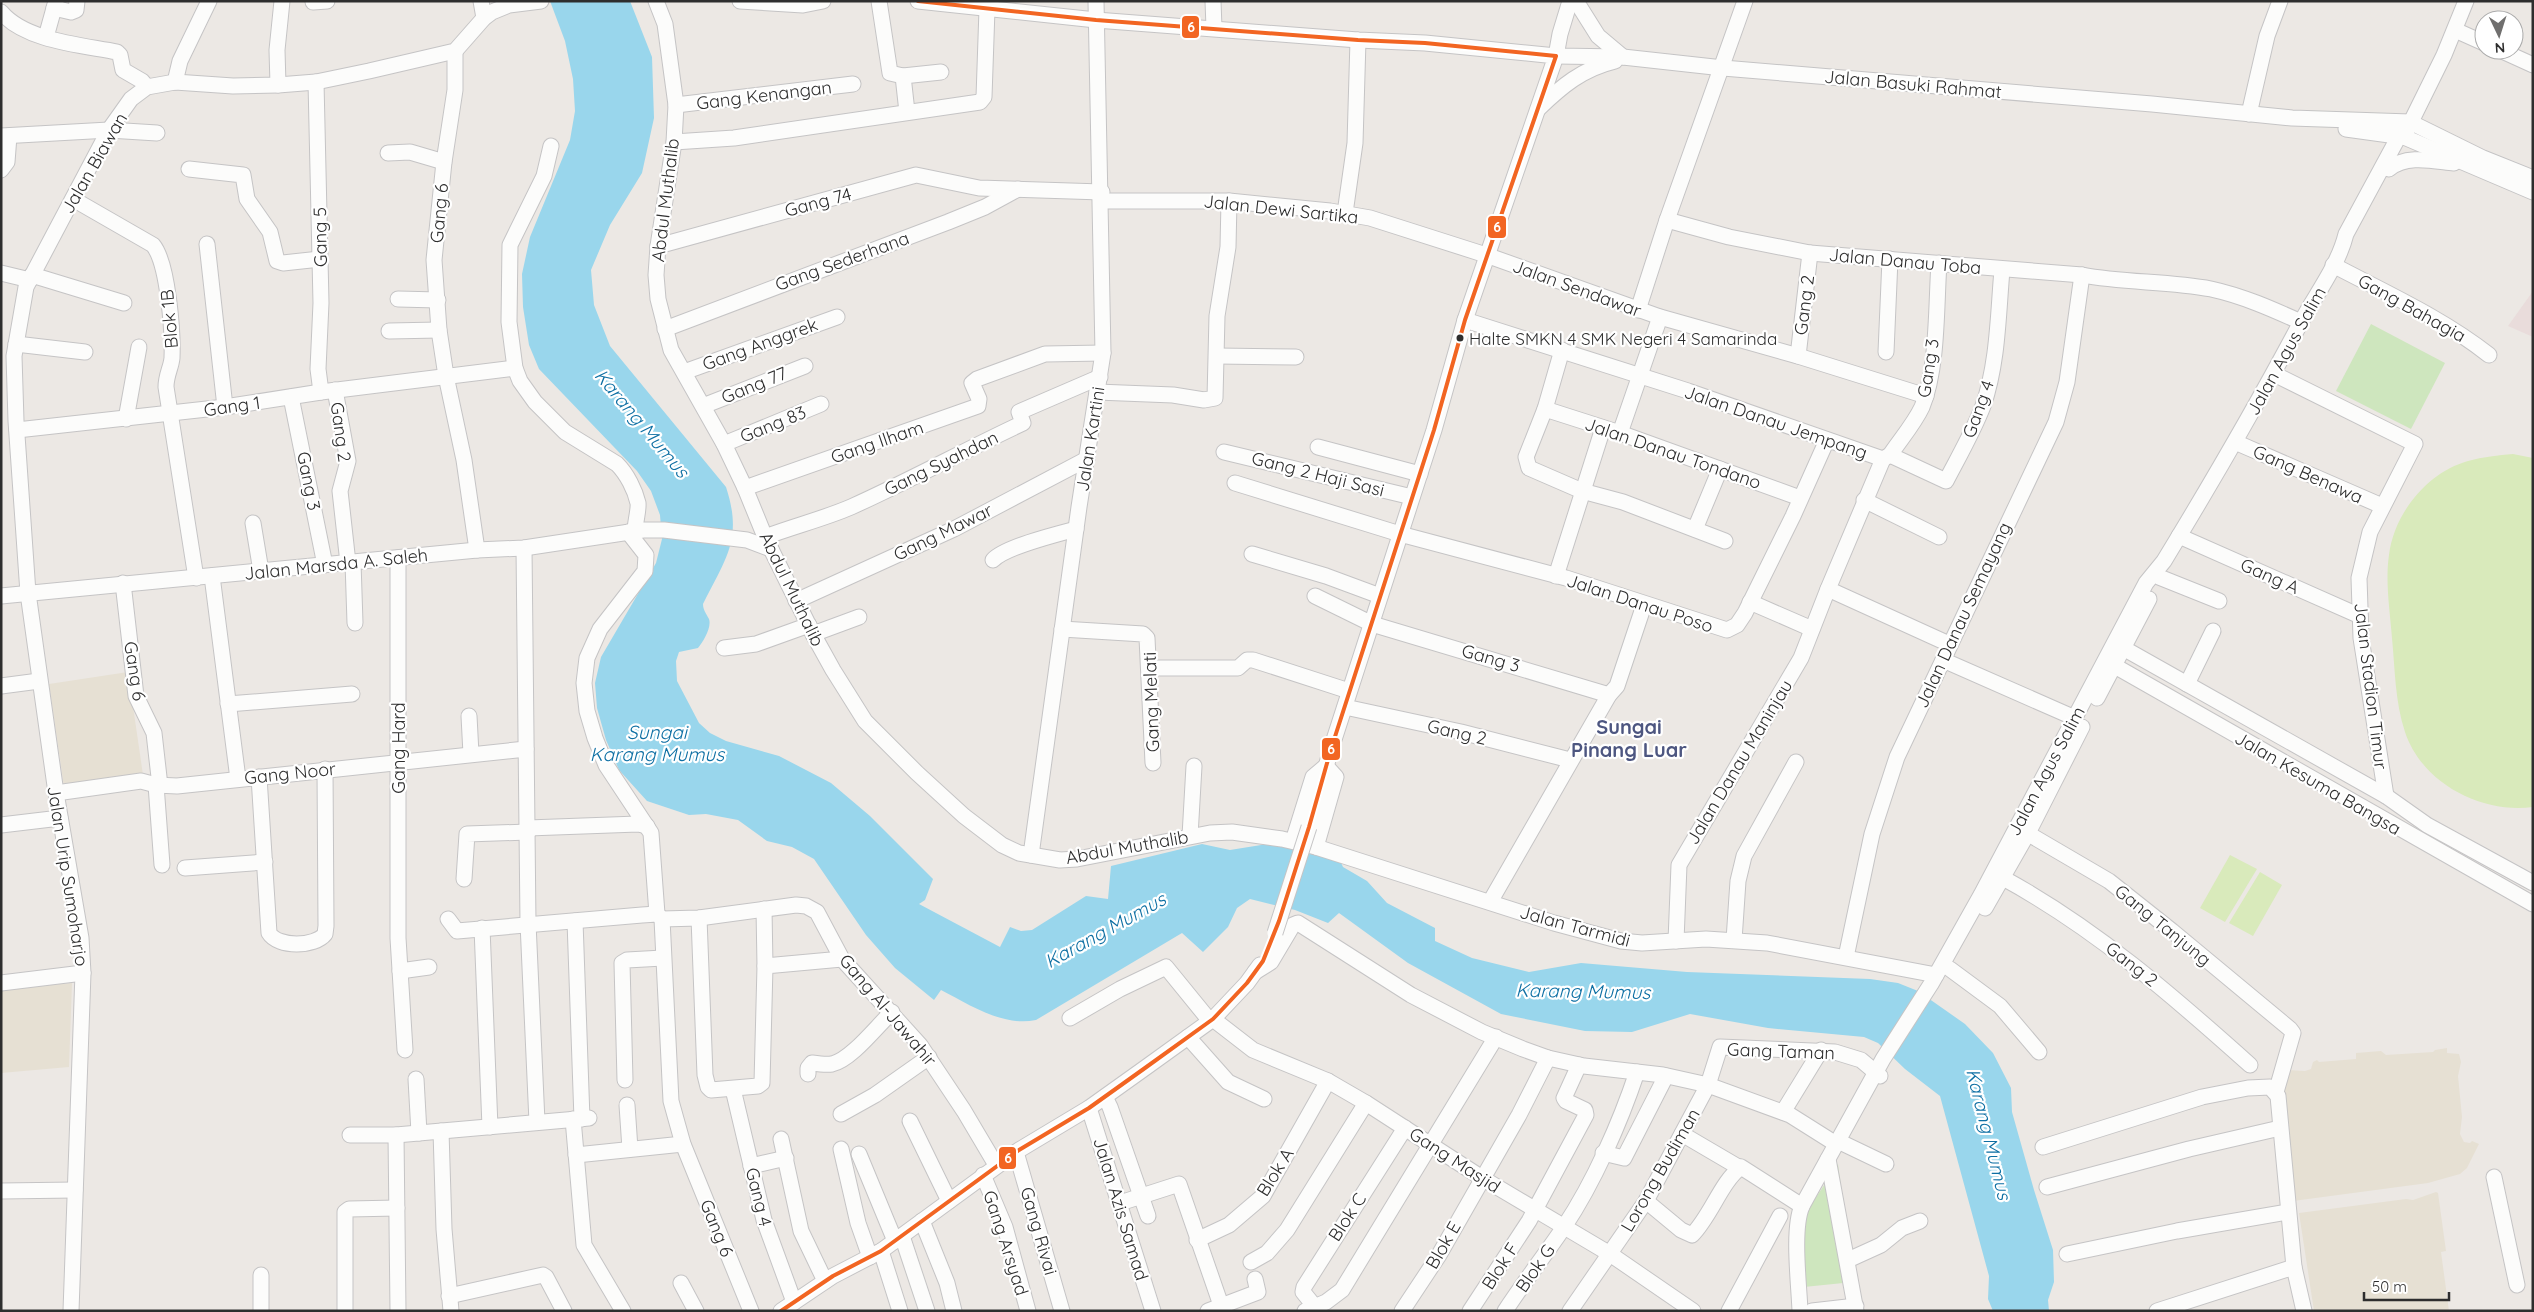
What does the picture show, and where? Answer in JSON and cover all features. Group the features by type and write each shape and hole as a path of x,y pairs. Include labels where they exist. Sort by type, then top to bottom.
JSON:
{"street":[{"path":"46,36 55,4 71,12 76,10 77,1"},
{"path":"175,82 180,61 209,1"},
{"path":"278,85 277,50 282,1"},
{"path":"481,1 484,18"},
{"path":"1,12 11,23 46,36 117,52 120,55 125,72 142,80 146,87 175,82 278,85 316,82 455,51 484,18 509,6 541,1"},
{"path":"740,1 803,5 822,1"},
{"path":"880,1 890,73 903,76 940,72"},
{"name":"Jalan Basuki Rahmat","path":"918,1 987,9 1008,6 1096,20 1358,40 1425,43 1556,56 1626,57 1723,68 2152,104 2292,118 2410,122"},
{"name":"Jalan Kartini","path":"1031,856 1076,529 1103,353 1096,1"},
{"path":"1213,1 1214,28"},
{"path":"1256,972 1275,933 1309,827 1349,691 1420,474 1465,320 1535,112 1556,56 1560,34 1570,1"},
{"path":"1576,1 1598,36 1626,57"},
{"path":"1638,310 1667,220 1723,68 1745,1"},
{"path":"2250,114 2267,36 2280,1"},
{"name":"Jalan Agus Salim","path":"2119,646 2149,579 2164,560 2235,442 2334,265 2343,246 2346,234 2410,122 2455,30 2466,1"},
{"name":"Abdul Muthalib","path":"659,2 669,45 676,105 674,142 658,246 658,299 665,329 671,350 724,444 796,601 850,699 872,728 964,816 1002,845 1019,853 1060,860 1077,859 1190,836 1232,832 1288,840"},
{"path":"674,142 734,138 982,100 987,9"},
{"path":"2455,30 2474,39"},
{"path":"1346,213 1355,143 1358,40"},
{"name":"Gang 6","path":"446,376 439,330 434,260 444,162 455,97 455,51"},
{"path":"1535,112 1577,75 1588,69 1626,57"},
{"path":"903,76 907,112"},
{"name":"Gang 5","path":"316,82 321,325 318,369 328,391"},
{"name":"Gang Kenangan","path":"676,105 853,84"},
{"name":"Jalan Biawan","path":"28,592 11,425 10,352 22,302 31,278 109,130 131,99 146,87"},
{"name":"Jalan Basuki Rahmat","path":"2292,118 2339,128 2402,137 2533,192"},
{"path":"2410,122 2492,162 2533,178"},
{"path":"1,170 7,162 5,136 109,130 157,133"},
{"path":"2343,246 2353,238 2389,169 2402,137"},
{"path":"550,146 544,176 510,245 509,322 515,368 520,381 535,402 565,432 617,464 624,471 638,504 634,519 636,531 646,555 645,571 600,629 586,658 584,682 587,711 606,765 651,833 659,917"},
{"path":"388,153 410,152 444,162"},
{"path":"2389,169 2398,163 2417,160 2470,165"},
{"path":"189,170 243,175 246,196 270,232 277,261 320,259"},
{"name":"Gang 74","path":"658,246 916,175 979,188 1020,189"},
{"path":"1020,189 1101,197"},
{"name":"Gang Sederhana","path":"665,329 985,207 1020,189"},
{"name":"Jalan Dewi Sartika","path":"1101,197 1229,200 1346,213 1370,218 1486,255"},
{"name":"Blok 1B","path":"72,199 153,245 160,253 165,276 172,359 166,379 196,578"},
{"path":"1098,385 1128,392 1212,399 1216,395 1217,316 1228,247 1229,200"},
{"name":"Jalan Danau Toba","path":"1667,220 1729,237 1810,253 2082,275 2112,280 2210,289 2236,295 2301,322"},
{"path":"207,244 225,407"},
{"name":"Gang 2","path":"1798,356 1810,253"},
{"name":"Jalan Sendawar","path":"1486,255 1638,310 1798,356 1926,396"},
{"path":"1886,352 1890,259"},
{"name":"Gang 3","path":"1886,457 1921,410 1926,396 1932,370 1939,263"},
{"name":"Gang Bahagia","path":"2334,265 2472,341 2490,354"},
{"name":"Gang 4","path":"1886,457 1946,481 1971,434 1988,388 1996,340 2002,270"},
{"path":"1,273 31,278 124,303"},
{"name":"Jalan Danau Semayang","path":"1846,957 1872,834 1889,778 1949,644 1985,574 2031,470 2056,422 2067,382 2082,275"},
{"path":"398,299 438,300"},
{"name":"Gang Anggrek","path":"684,372 837,317"},
{"path":"1620,432 1660,317"},
{"name":"Jalan Danau Jempang","path":"1465,320 1641,376 1827,440 1886,457 1864,500 1828,588"},
{"path":"389,332 439,330"},
{"path":"126,418 139,347"},
{"path":"1562,350 1546,409 1526,457 1526,463 1532,471 1582,491 1623,502 1725,541"},
{"path":"10,352 85,352"},
{"name":"Gang Ilham","path":"745,488 978,406 980,401 972,383 977,379 1045,354 1103,353"},
{"path":"1217,356 1296,357"},
{"name":"Gang 77","path":"703,406 805,366"},
{"name":"Gang 1","path":"11,425 170,414 328,391 515,368"},
{"name":"Jalan Stadion Timur","path":"2274,374 2415,444 2382,506 2368,538 2361,565 2361,638 2386,796"},
{"path":"446,376 464,460 477,550"},
{"name":"Gang Syahdan","path":"768,543 810,520 822,518 872,497 961,451 1023,423 1019,412 1098,385"},
{"name":"Gang 2","path":"328,391 348,461 340,491 350,562 355,623"},
{"name":"Gang 3","path":"291,397 325,565"},
{"name":"Gang 83","path":"724,444 821,404"},
{"name":"Jalan Danau Tondano","path":"1546,409 1620,432 1800,498"},
{"path":"1556,576 1603,428"},
{"name":"Jalan Danau Poso","path":"1400,534 1556,576 1723,630 1732,629 1737,625 1750,602 1827,440"},
{"name":"Gang Benawa","path":"2235,442 2382,506"},
{"path":"1318,447 1420,474"},
{"name":"Gang 2 Haji Sasi","path":"1224,452 1412,497"},
{"name":"Gang Mawar","path":"796,601 954,529 1087,459"},
{"path":"1694,529 1720,469"},
{"path":"1235,482 1400,534"},
{"path":"1864,500 1939,537"},
{"path":"253,523 261,571"},
{"path":"992,560 1034,541 1076,529"},
{"name":"Jalan Marsda A. Saleh","path":"1,596 477,550 524,548 636,531 664,530 768,543"},
{"name":"Gang A","path":"2179,536 2360,616"},
{"path":"524,548 528,923 537,1122"},
{"path":"1252,554 1326,576 1380,596"},
{"name":"Gang Hard","path":"398,558 398,938 405,1050"},
{"name":"Jalan Agus Salim","path":"1935,982 2022,830 2119,646 2159,577 2164,560"},
{"path":"212,576 238,779"},
{"path":"2159,577 2219,601"},
{"name":"Gang 6","path":"123,583 136,696 154,733 162,865"},
{"path":"1828,588 1949,644"},
{"name":"Jalan Danau Maninjau","path":"1676,941 1679,865 1801,658 1828,588"},
{"name":"Jalan Urip Sumoharjo","path":"28,592 56,793 81,938 84,973 71,1311"},
{"path":"1315,596 1372,624"},
{"path":"1750,602 1812,629"},
{"path":"1490,902 1570,760 1609,695 1617,686 1625,667 1644,605"},
{"path":"724,648 768,641 859,617"},
{"name":"Gang 3","path":"1372,624 1609,695"},
{"name":"Gang Melati","path":"1062,629 1143,634 1148,640 1153,763"},
{"path":"2187,684 2213,631"},
{"name":"Jalan Kesuma Bangsa","path":"2119,646 2386,796 2418,819 2533,883"},
{"path":"1149,668 1238,668 1248,659 1349,691"},
{"path":"1943,660 2075,718"},
{"name":"Jalan Agus Salim","path":"1935,982 1950,969 1967,929 2003,878 2022,830 2075,718 2110,663"},
{"name":"Jalan Kesuma Bangsa","path":"2110,663 2533,904"},
{"path":"1,686 39,681"},
{"path":"228,704 352,694"},
{"name":"Gang 2","path":"1345,707 1461,732 1570,760"},
{"path":"469,716 471,754"},
{"name":"Gang Noor","path":"56,793 141,781 158,785 238,779 526,749"},
{"path":"1734,940 1738,881 1744,856 1796,762"},
{"path":"1190,836 1194,766"},
{"path":"1288,840 1312,777 1326,766"},
{"path":"1316,847 1336,777 1326,766"},
{"path":"259,777 268,927 272,938 281,943 314,942 321,939 325,934 326,926 325,770"},
{"path":"1,825 60,818"},
{"path":"2409,835 2418,819"},
{"path":"464,879 467,834 638,824 647,826"},
{"name":"Gang Tanjung","path":"2022,830 2109,881 2290,1029 2293,1033 2277,1095"},
{"name":"Jalan Tarmidi","path":"1288,840 1316,847 1554,923 1621,941 1642,943 1734,940 1782,945 1846,957 1935,982"},
{"path":"2482,876 2493,861"},
{"path":"185,868 265,862"},
{"name":"Gang 2","path":"2003,878 2030,893 2118,952 2250,1065"},
{"name":"Gang Al-Jawahir","path":"448,919 455,930 528,923 659,917 698,918 796,905 806,906 818,912 842,959 892,1012 929,1057 996,1166"},
{"path":"698,918 706,1084 713,1091 758,1086 762,1083 765,966 764,909"},
{"name":"Gang 6","path":"659,917 663,958 669,1085 683,1144 751,1311"},
{"path":"575,921 582,1119 576,1155 584,1245 623,1311"},
{"path":"781,1311 799,1304 825,1281 875,1254 898,1239 1016,1152 1089,1108 1211,1020 1256,972 1271,962 1293,925 1298,923 1411,995 1496,1037 1548,1058 1579,1065 1666,1076 1708,1086 1783,1112 1886,1164"},
{"path":"482,928 490,1127"},
{"path":"625,1080 622,963 627,960 663,958"},
{"path":"765,966 842,959"},
{"path":"400,971 429,967"},
{"path":"1070,1018 1120,989 1166,967 1211,1020"},
{"path":"1950,969 2000,1006 2039,1052"},
{"path":"1,983 84,973"},
{"path":"1800,1311 1798,1226 1802,1206 1868,1089 1935,982"},
{"path":"808,1074 808,1068 812,1063 830,1064 840,1060 866,1040 892,1012"},
{"name":"Gang Masjid","path":"1211,1020 1253,1050 1328,1081 1366,1103 1482,1178 1532,1215 1564,1226 1610,1254 1693,1311"},
{"path":"1188,1037 1228,1082 1264,1099"},
{"path":"1310,1309 1326,1302 1342,1290 1496,1037"},
{"name":"Gang Taman","path":"1708,1086 1720,1047 1821,1050 1860,1060 1882,1069"},
{"path":"1783,1112 1821,1050"},
{"path":"841,1114 875,1095 929,1057"},
{"name":"Blok E","path":"1402,1311 1439,1255 1519,1115 1548,1058"},
{"name":"Blok F","path":"1470,1311 1532,1215 1586,1115 1585,1110 1566,1101 1564,1098 1579,1065"},
{"name":"Blok G","path":"1505,1311 1564,1226 1603,1153 1628,1098 1637,1072"},
{"path":"1603,1153 1624,1158 1666,1076"},
{"path":"416,1079 419,1133"},
{"name":"Blok A","path":"1197,1240 1229,1225 1263,1196 1328,1081"},
{"name":"Lorong Budiman","path":"1570,1311 1646,1201 1708,1086"},
{"path":"2043,1147 2202,1097 2262,1086 2270,1087 2277,1095 2294,1267 2304,1311"},
{"name":"Gang 4","path":"733,1089 772,1245 799,1304"},
{"path":"1105,1097 1148,1216"},
{"path":"1251,1262 1267,1253 1287,1230 1366,1103"},
{"path":"627,1105 630,1150"},
{"name":"Jalan Azis Samad","path":"1089,1108 1153,1311"},
{"path":"350,1135 396,1135 582,1119"},
{"path":"910,1121 949,1201"},
{"name":"Blok C","path":"1310,1309 1304,1287 1405,1128"},
{"path":"2047,1187 2180,1151 2280,1128"},
{"path":"440,1131 450,1304 526,1278 545,1276 564,1311"},
{"path":"1682,1134 1736,1163 1740,1168 1802,1206"},
{"path":"396,1135 398,1311"},
{"path":"781,1139 802,1230 825,1281"},
{"path":"576,1155 683,1144"},
{"path":"840,1149 858,1223 875,1254 900,1311"},
{"name":"Gang Rivai","path":"1016,1152 1062,1311"},
{"path":"859,1154 898,1239 927,1311"},
{"path":"751,1166 786,1158"},
{"path":"1812,1311 1856,1309 1828,1159"},
{"path":"1646,1201 1681,1230 1692,1235 1706,1220 1717,1198 1740,1168"},
{"name":"Gang Arsyad","path":"983,1176 1005,1228 1028,1311"},
{"path":"2494,1177 2517,1285"},
{"path":"1120,1203 1179,1184 1217,1309 1258,1292 1255,1279"},
{"path":"1,1191 75,1190"},
{"path":"345,1311 345,1212 350,1209 397,1208"},
{"path":"2067,1254 2177,1231 2288,1212"},
{"path":"1730,1311 1780,1216"},
{"path":"922,1221 947,1283 954,1311"},
{"path":"1848,1260 1881,1245 1902,1228 1920,1221"},
{"path":"2157,1311 2294,1267"},
{"path":"261,1275 261,1311"},
{"path":"681,1283 696,1311"}],"shaded area":[{"path":"2533,291 2533,337 2508,326"},
{"path":"128,672 143,775 64,787 49,684"},
{"path":"72,983 69,1067 1,1073 1,989"},
{"path":"2447,1048 2447,1053 2459,1054 2461,1062 2458,1076 2462,1117 2460,1134 2464,1142 2470,1143 2472,1141 2479,1144 2467,1168 2460,1174 2428,1183 2293,1201 2283,1085 2287,1070 2305,1071 2311,1069 2313,1062 2317,1060 2319,1062 2356,1059 2356,1053 2381,1051 2386,1055 2433,1052"},
{"path":"2436,1192 2438,1193 2446,1251 2441,1252 2449,1311 2314,1311 2299,1213 2406,1199 2413,1200"}],"green space":[{"path":"2371,324 2445,363 2411,429 2336,391"},
{"path":"2513,454 2533,458 2533,807 2513,808 2474,800 2456,791 2439,780 2413,750 2405,732 2397,697 2388,576 2392,539 2398,524 2415,496 2439,474 2453,466 2490,456"},
{"path":"2230,855 2257,869 2225,922 2200,908"},
{"path":"2260,872 2282,885 2253,936 2229,923"},
{"path":"1838,1164 1853,1282 1804,1287 1803,1217"}],"water":[{"name":"Sungai Karang Mumus","path":"550,1 630,1 652,57 654,118 642,173 610,225 591,270 594,305 610,346 726,487 731,505 733,521 729,548 719,574 703,604 710,622 708,630 698,648 679,652 676,661 677,681 699,723 710,733 726,741 779,756 831,783 870,816 933,879 925,900 919,904 1000,947 1010,927 1021,931 1032,930 1086,896 1108,899 1111,866 1202,844 1230,850 1279,842 1338,856 1343,867 1367,881 1387,903 1435,928 1435,941 1472,958 1529,972 1581,963 1687,972 1870,979 1898,983 1918,991 1965,1024 1993,1053 2011,1088 2012,1112 2053,1250 2054,1282 2048,1300 2049,1311 1993,1311 1988,1299 1989,1276 1940,1096 1905,1069 1878,1043 1864,1037 1768,1028 1690,1014 1632,1032 1585,1031 1501,1014 1408,963 1339,913 1328,923 1295,910 1250,899 1237,908 1228,927 1203,952 1182,933 1036,1020 1024,1021 999,1018 941,990 934,1000 895,968 866,935 814,859 792,847 767,841 738,820 706,814 689,815 647,801 619,770 606,740 597,708 595,683 601,657 656,563 662,539 660,515 651,491 637,471 539,369 529,345 523,307 522,274 530,237 570,140 575,111 573,79 565,41"}],"transit line":[{"name":"6","path":"781,1311 833,1276 881,1251 1019,1150 1089,1108 1213,1019 1247,983 1263,961 1279,921 1309,827 1331,749 1434,430 1465,320 1556,56 1425,43 1358,40 1096,20 918,1"}],"place":[{"name":"Halte SMKN 4 SMK Negeri 4 Samarinda","path":"1460,338"}],"district":[{"name":"Sungai Pinang Luar","path":"1629,738"}],"water label":[{"name":"Karang Mumus","path":"642,423"},
{"name":"Karang Mumus","path":"1105,930"},
{"name":"Karang Mumus","path":"1583,991"},
{"name":"Karang Mumus","path":"1989,1134"}]}
